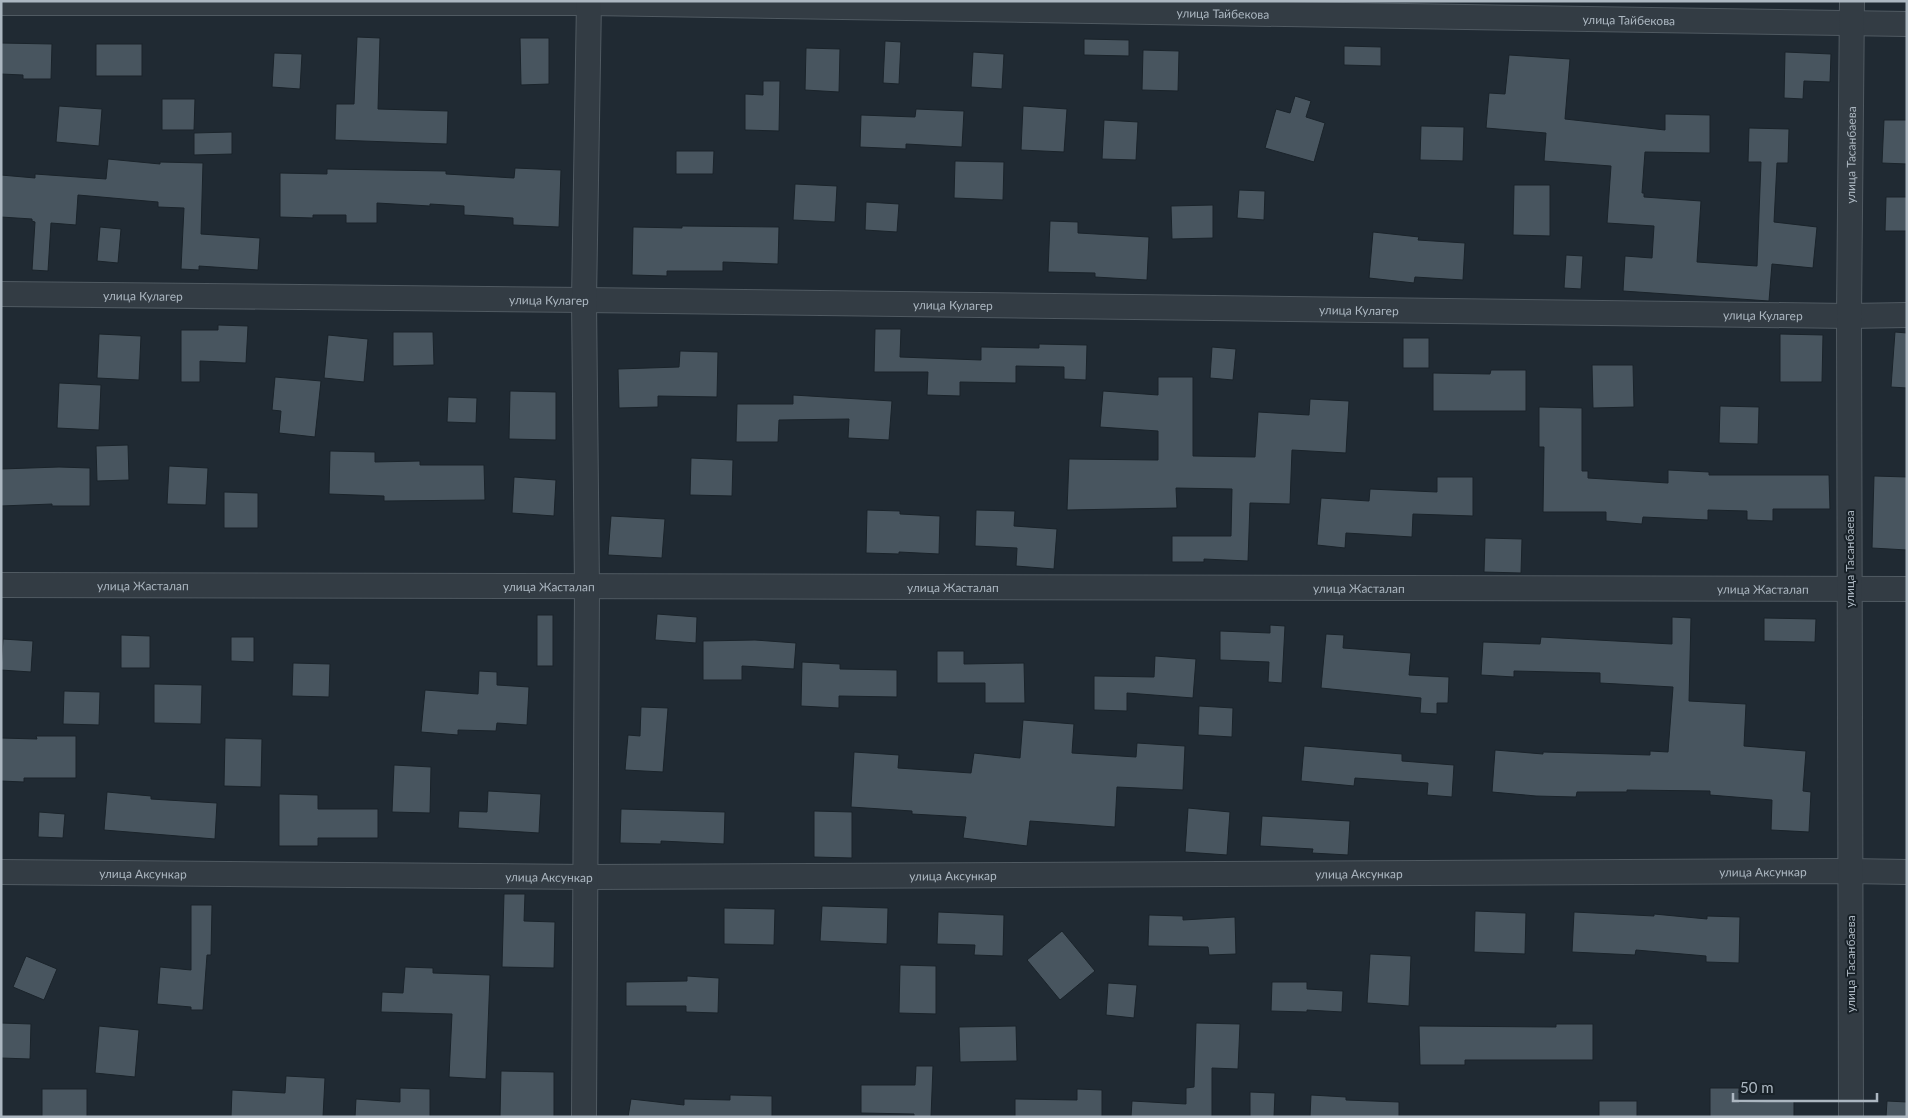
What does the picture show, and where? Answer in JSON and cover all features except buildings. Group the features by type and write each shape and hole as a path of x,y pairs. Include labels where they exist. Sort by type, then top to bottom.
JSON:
{"street":[{"name":"улица Тайбекова","path":"1,3 589,2 1852,13 1907,24"},
{"path":"584,1117 588,588 584,300 589,2"},
{"name":"улица Тасанбаева","path":"1851,1117 1849,316 1852,13"},
{"name":"улица Кулагер","path":"1,294 1849,316 1907,315"},
{"name":"улица Жасталап","path":"1,585 588,588 1907,589"},
{"name":"улица Аксункар","path":"1,872 587,877 1907,872"}]}
